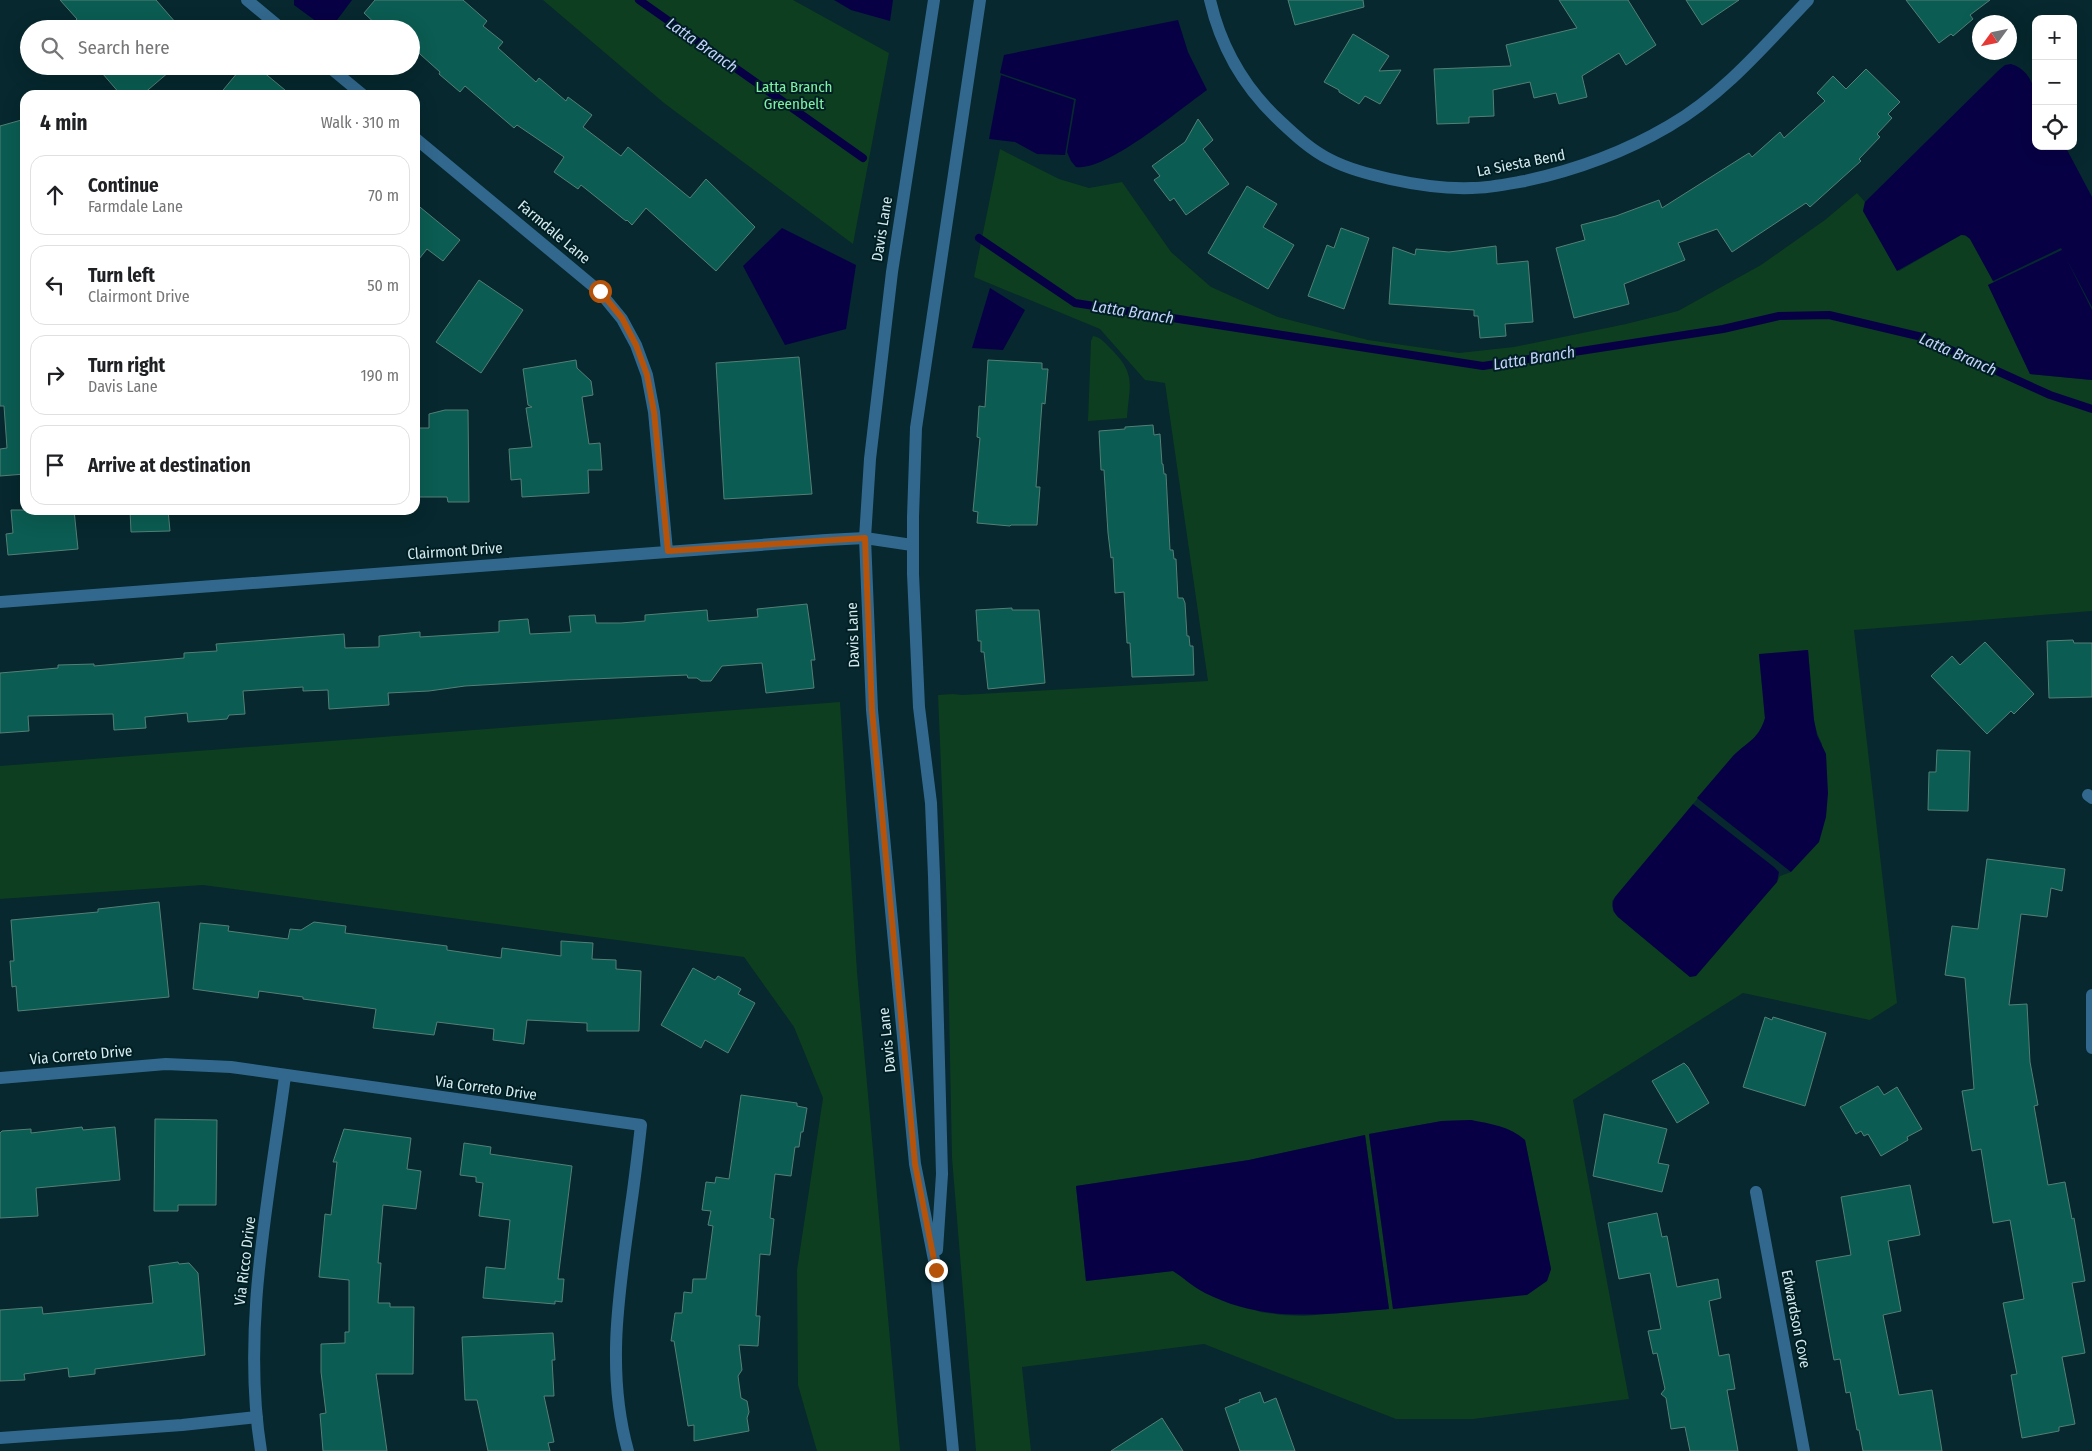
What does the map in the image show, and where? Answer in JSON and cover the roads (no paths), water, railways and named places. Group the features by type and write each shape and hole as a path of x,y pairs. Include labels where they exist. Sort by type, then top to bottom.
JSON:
{"street":[{"path":"247,0 271,20"},
{"name":"Davis Lane","path":"934,0 890,282 870,459 865,538 872,710 915,1164 936,1270 952,1451"},
{"name":"Davis Lane","path":"936,1270 942,1174 931,803 918,707 912,545 916,428 980,0"},
{"name":"La Siesta Bend","path":"1210,0 1223,41 1234,65 1245,82 1275,117 1310,147 1329,159 1365,173 1441,188 1474,188 1511,183 1575,169 1624,150 1670,126 1718,92 1808,0"},
{"path":"339,75 357,90"},
{"name":"Farmdale Lane","path":"420,142 600,291 622,318 636,345 647,375 654,412 668,551"},
{"name":"Clairmont Drive","path":"0,602 668,551 865,538 912,545"},
{"path":"2092,995 2092,1048"},
{"name":"Via Correto Drive","path":"0,1078 166,1064 231,1068 641,1125 621,1278 615,1349 620,1410 628,1451"},
{"name":"Via Ricco Drive","path":"261,1451 257,1417 255,1305 285,1076"},
{"name":"Edwardson Cove","path":"1756,1192 1804,1451"},
{"path":"0,1438 182,1425 257,1417"}],"waterway":[{"name":"Latta Branch","path":"639,0 863,158"},
{"name":"Latta Branch","path":"979,238 1075,303 1483,366 1723,329 1779,316 1829,315 1922,337 2050,395 2092,409"}],"park label":[{"name":"Latta Branch Greenbelt","path":"794,96"}]}
